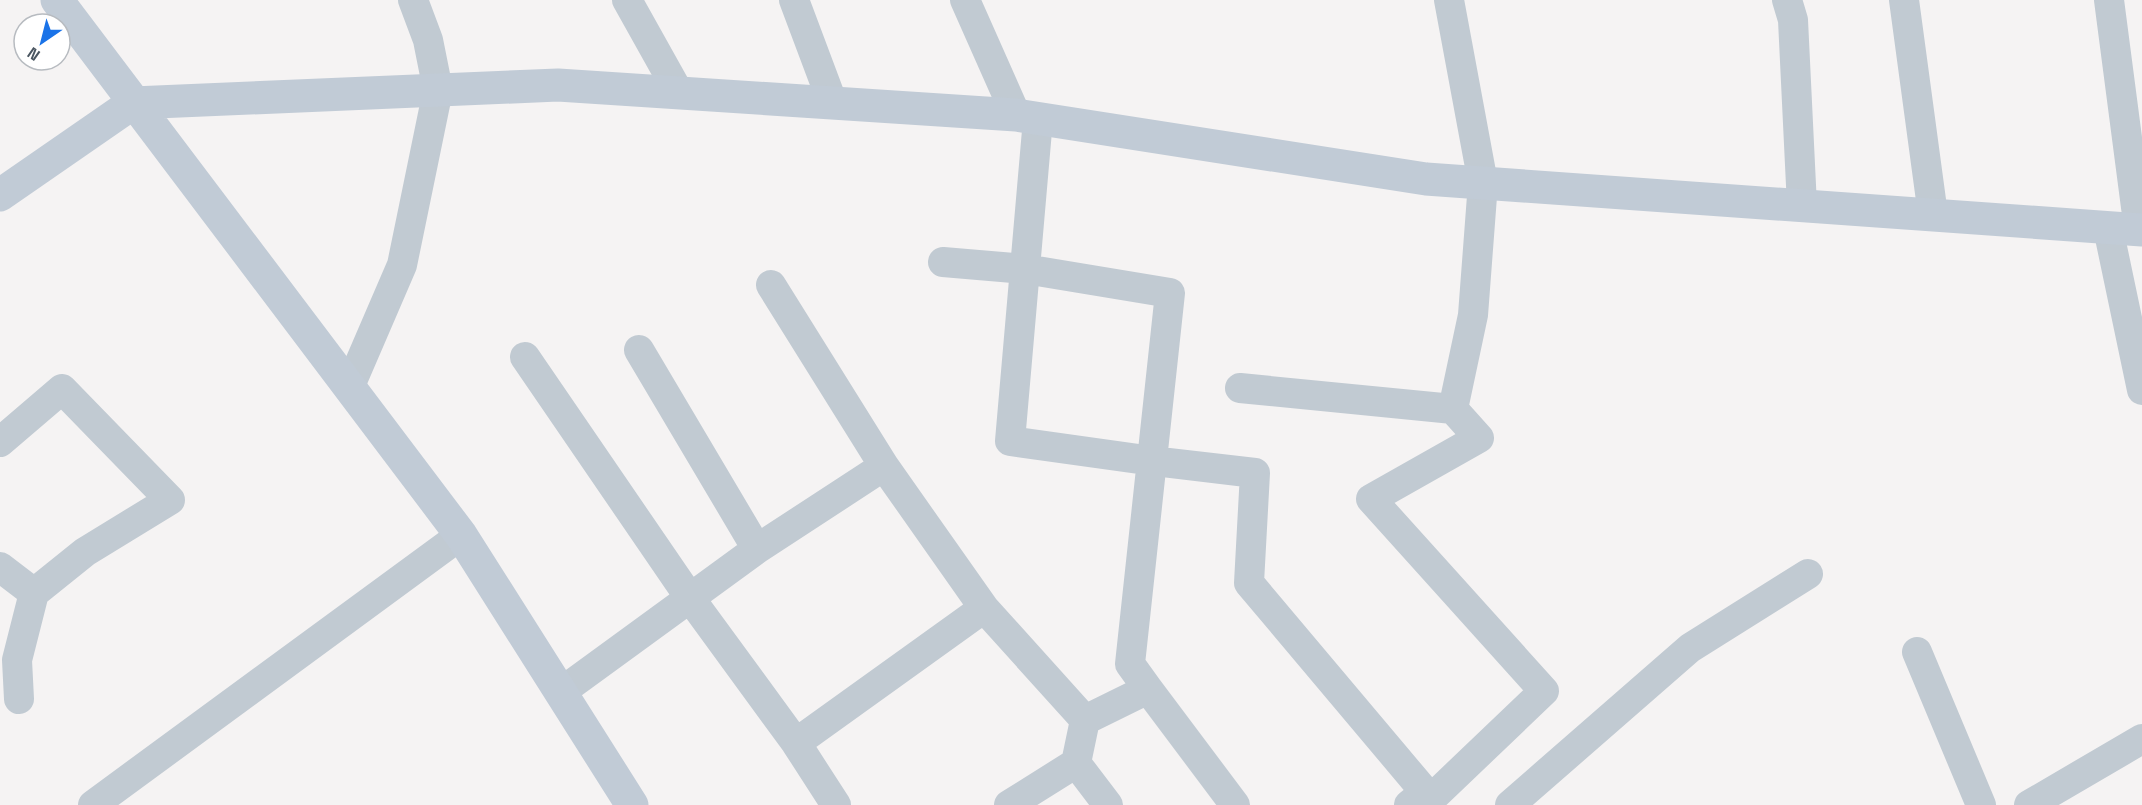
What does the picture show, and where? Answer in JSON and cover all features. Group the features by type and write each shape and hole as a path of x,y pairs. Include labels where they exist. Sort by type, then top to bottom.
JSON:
{"street":[{"path":"57,0 461,536 632,805"},
{"path":"349,387 402,265 438,90 428,40 413,0"},
{"path":"627,0 679,93"},
{"path":"794,0 833,104"},
{"path":"965,0 1027,117 1025,269 1010,441 1255,473 1249,583 1427,800 1544,691 1371,499 1479,438 1453,410 1240,388"},
{"path":"1449,0 1483,183 1473,315 1453,410"},
{"path":"1787,0 1793,20 1802,206"},
{"path":"1904,0 1933,215"},
{"path":"2109,0 2142,390"},
{"path":"0,195 133,103 558,86 1027,117 1426,179 2130,229"},
{"path":"943,262 1025,269 1170,293 1130,664 1235,805"},
{"path":"771,285 884,466 984,608 1085,720"},
{"path":"639,350 757,549"},
{"path":"525,357 690,598 796,743 836,805"},
{"path":"0,442 62,389 170,500 85,552 34,593 17,660 19,699"},
{"path":"561,692 757,549 884,466"},
{"path":"93,805 461,536"},
{"path":"0,567 34,593"},
{"path":"1510,805 1690,648 1808,574"},
{"path":"796,743 984,608"},
{"path":"1917,651 1981,805"},
{"path":"1085,720 1148,689"},
{"path":"1009,805 1076,763 1085,720"},
{"path":"2029,805 2142,739"},
{"path":"1076,763 1108,805"}]}
